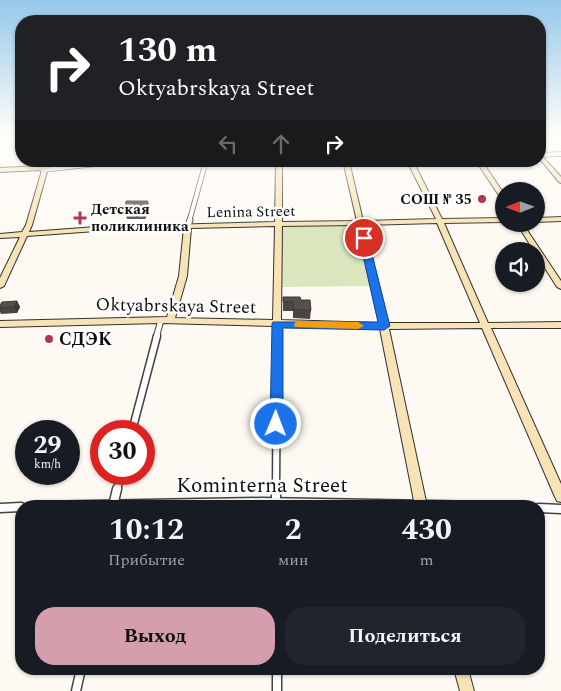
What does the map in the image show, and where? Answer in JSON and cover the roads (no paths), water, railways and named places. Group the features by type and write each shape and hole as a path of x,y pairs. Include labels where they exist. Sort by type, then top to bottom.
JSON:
{"main road":[{"path":"0,286 29,225 46,167"},
{"path":"545,220 561,219"}],"street":[{"path":"548,165 561,181"},
{"path":"0,170 28,167"},
{"path":"170,320 183,276 188,226 204,167"},
{"path":"276,500 279,167"},
{"path":"347,167 384,326 419,500"},
{"path":"413,167 486,325 561,496"},
{"path":"483,167 495,185"},
{"name":"Lenina Street","path":"0,236 96,229 188,226 495,220"},
{"path":"525,232 561,287"},
{"path":"135,420 161,320"},
{"name":"Oktyabrskaya Street","path":"0,324 170,320 384,326 561,325"},
{"path":"114,500 118,485"},
{"path":"0,508 15,507"},
{"path":"545,508 561,509"},
{"path":"76,691 80,675"},
{"path":"277,675 277,691"},
{"path":"463,675 467,691"}],"place":[{"name":"СОШ № 35","path":"482,199"},
{"name":"Детская поликлиника","path":"80,218"},
{"name":"СДЭК","path":"49,339"}]}
